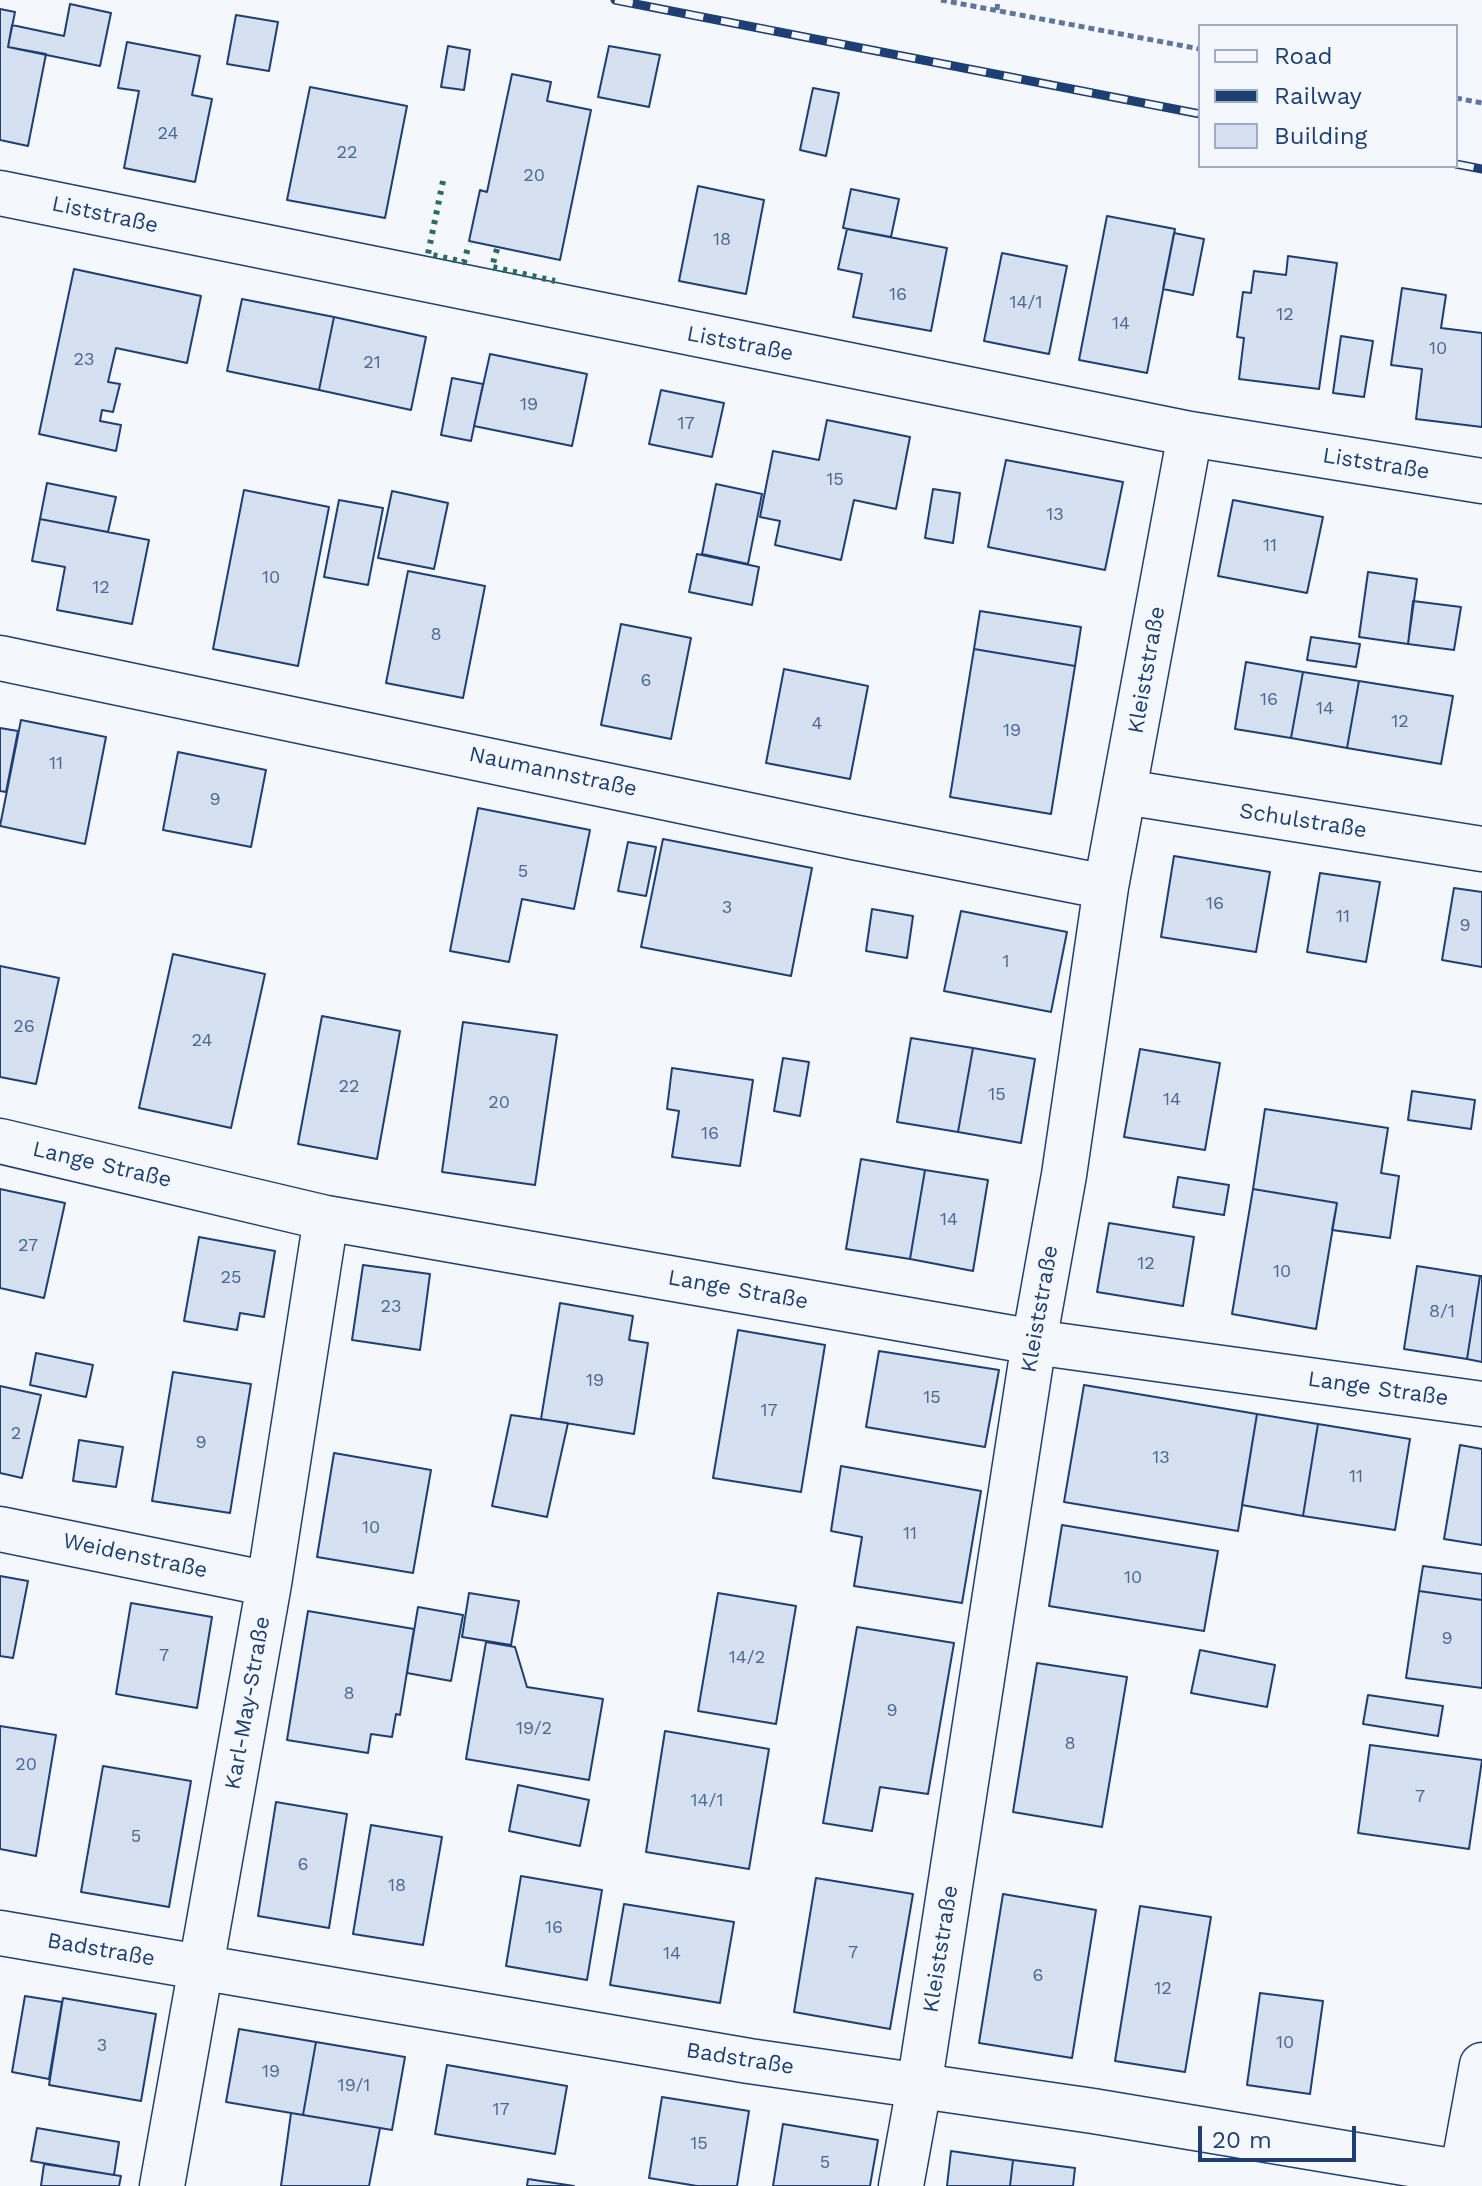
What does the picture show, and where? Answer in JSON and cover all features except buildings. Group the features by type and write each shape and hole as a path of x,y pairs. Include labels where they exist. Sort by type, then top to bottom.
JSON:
{"street":[{"name":"Liststraße","path":"0,193 1190,434 1482,481"},
{"name":"Kleiststraße","path":"901,2186 1034,1342 1064,1175 1106,887 1190,434"},
{"name":"Naumannstraße","path":"0,658 1106,887"},
{"name":"Schulstraße","path":"1125,792 1482,849"},
{"name":"Lange Straße","path":"0,1141 326,1218 1034,1342 1482,1404"},
{"name":"Karl-May-Straße","path":"162,2186 269,1584 326,1218"},
{"name":"Weidenstraße","path":"0,1529 269,1584"},
{"name":"Badstraße","path":"0,1933 749,2061 1093,2111 1468,2178"},
{"path":"1468,2178 1482,2065"}],"path":[{"path":"941,0 1198,49"},
{"path":"997,10 998,0"},
{"path":"1458,98 1482,103"}],"railway":[{"path":"615,0 1198,114"},
{"path":"1458,164 1482,169"}],"hedge":[{"path":"443,181 428,254 464,262 469,244"},
{"path":"497,249 492,267 555,281"}]}
